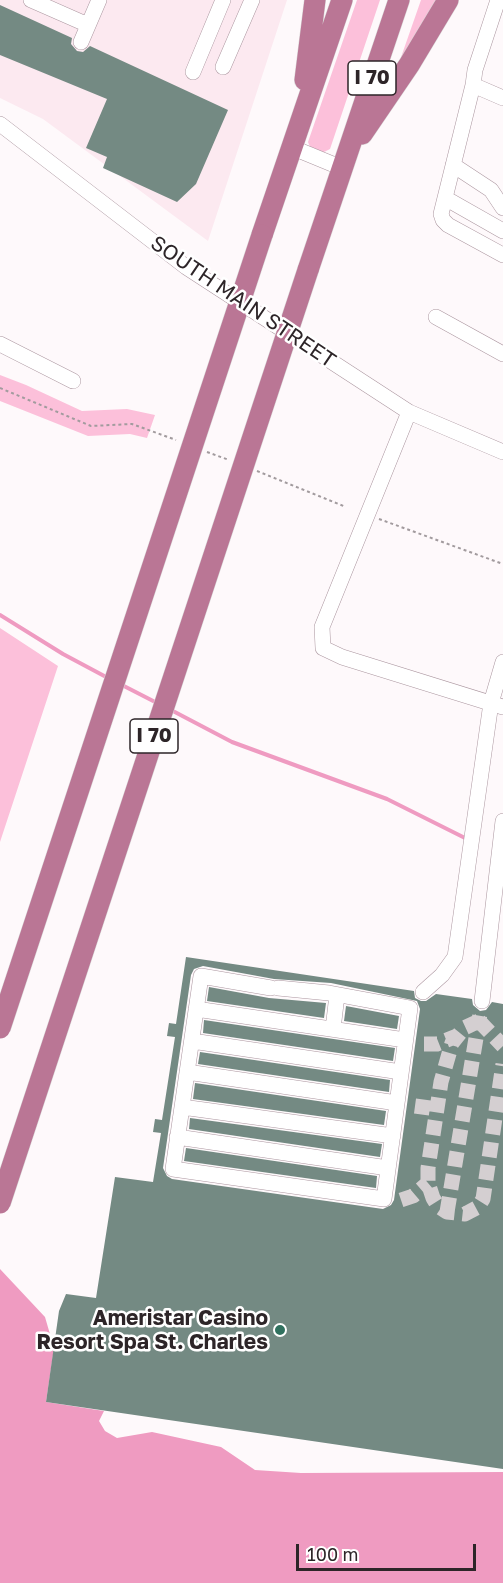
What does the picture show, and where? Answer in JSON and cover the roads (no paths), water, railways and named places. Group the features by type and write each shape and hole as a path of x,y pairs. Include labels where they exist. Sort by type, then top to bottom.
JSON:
{"highway":[{"path":"300,123 315,0"},
{"name":"I 70","path":"0,1028 291,147 342,0"},
{"name":"I 70","path":"0,1203 399,0"},
{"path":"344,162 409,65 448,0"}],"street":[{"path":"31,0 88,25"},
{"path":"81,42 99,0"},
{"path":"193,72 223,0"},
{"path":"223,68 252,0"},
{"path":"498,0 475,70 441,214 442,220 448,225 503,255"},
{"path":"473,85 503,98"},
{"name":"SOUTH MAIN STREET","path":"0,124 7,127 186,267 409,412 503,452"},
{"path":"291,147 344,162"},
{"path":"453,165 491,190 503,208"},
{"path":"445,198 503,231"},
{"path":"436,317 503,354"},
{"path":"0,344 73,381"},
{"path":"409,412 322,627 323,648 342,657 497,705"},
{"path":"423,992 442,975 455,957 460,909 479,789 497,705 503,662"},
{"path":"482,1001 503,823"},
{"path":"201,976 337,995 410,1008 384,1199 173,1169 201,976"},
{"path":"333,1029 337,995"},
{"path":"196,1009 405,1040"},
{"path":"192,1041 401,1072"},
{"path":"187,1072 397,1102"},
{"path":"182,1107 393,1136"},
{"path":"177,1137 388,1168"}],"waterway":[{"path":"0,615 63,654 108,678"},
{"path":"120,684 159,704"},
{"path":"171,710 232,742 387,799 469,840"}],"tunnel":[{"path":"447,1212 480,1014"},
{"path":"479,1021 464,1028 452,1043 441,1082 428,1168 428,1183 438,1206 447,1212 465,1214 478,1207 483,1199 503,1064"},
{"path":"479,1021 503,1046"},
{"path":"424,1044 437,1044 457,1036"},
{"path":"415,1106 437,1109"},
{"path":"401,1200 413,1196 428,1183"}],"place":[{"name":"Ameristar Casino Resort Spa St. Charles","path":"280,1330"}]}
